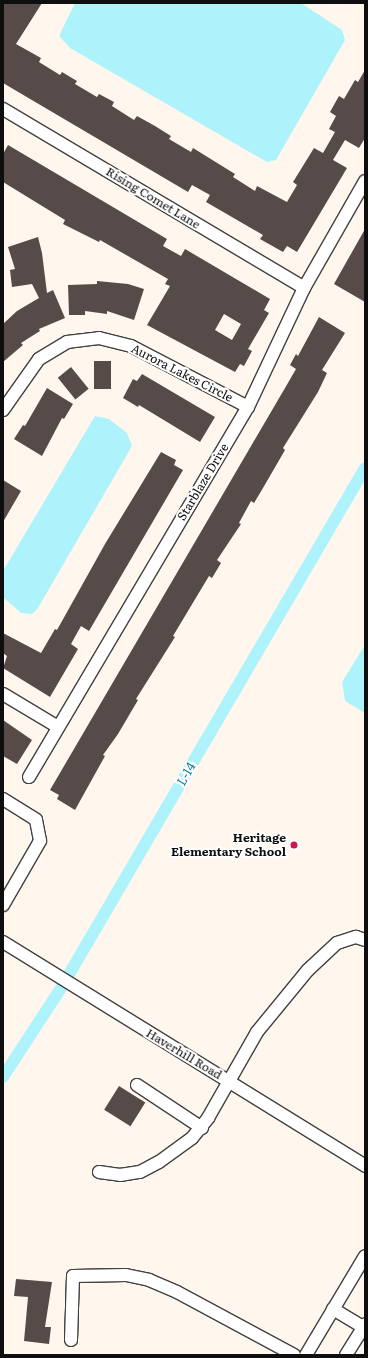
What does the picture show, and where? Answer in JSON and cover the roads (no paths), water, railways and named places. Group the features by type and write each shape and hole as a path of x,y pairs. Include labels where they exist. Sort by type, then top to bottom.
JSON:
{"street":[{"name":"Rising Comet Lane","path":"3,109 304,288"},
{"name":"Starblaze Drive","path":"29,777 248,407 304,288 365,181"},
{"name":"Aurora Lakes Circle","path":"3,410 39,359 67,342 99,338 131,346 248,407"},
{"path":"3,694 58,727"},
{"path":"3,799 36,820 40,833 40,841 4,898"},
{"path":"99,1172 120,1175 140,1172 178,1150 202,1128 258,1032 308,970 337,943 356,937 365,940"},
{"name":"Haverhill Road","path":"3,942 365,1166"},
{"path":"137,1085 202,1128"},
{"path":"306,1355 365,1256"},
{"path":"71,1340 73,1276 126,1275 149,1280 177,1292 294,1355"},
{"path":"333,1309 364,1326 346,1355"}],"water":[{"path":"75,3 301,3 342,30 345,40 276,160 267,162 70,48 59,36"},
{"path":"95,416 109,419 127,433 132,446 38,608 32,614 21,613 4,598 3,571"},
{"path":"365,645 365,713 345,701 342,682"}],"waterway":[{"name":"L-14","path":"3,1077 61,988 365,468"}],"place":[{"name":"Heritage Elementary School","path":"294,845"}]}
